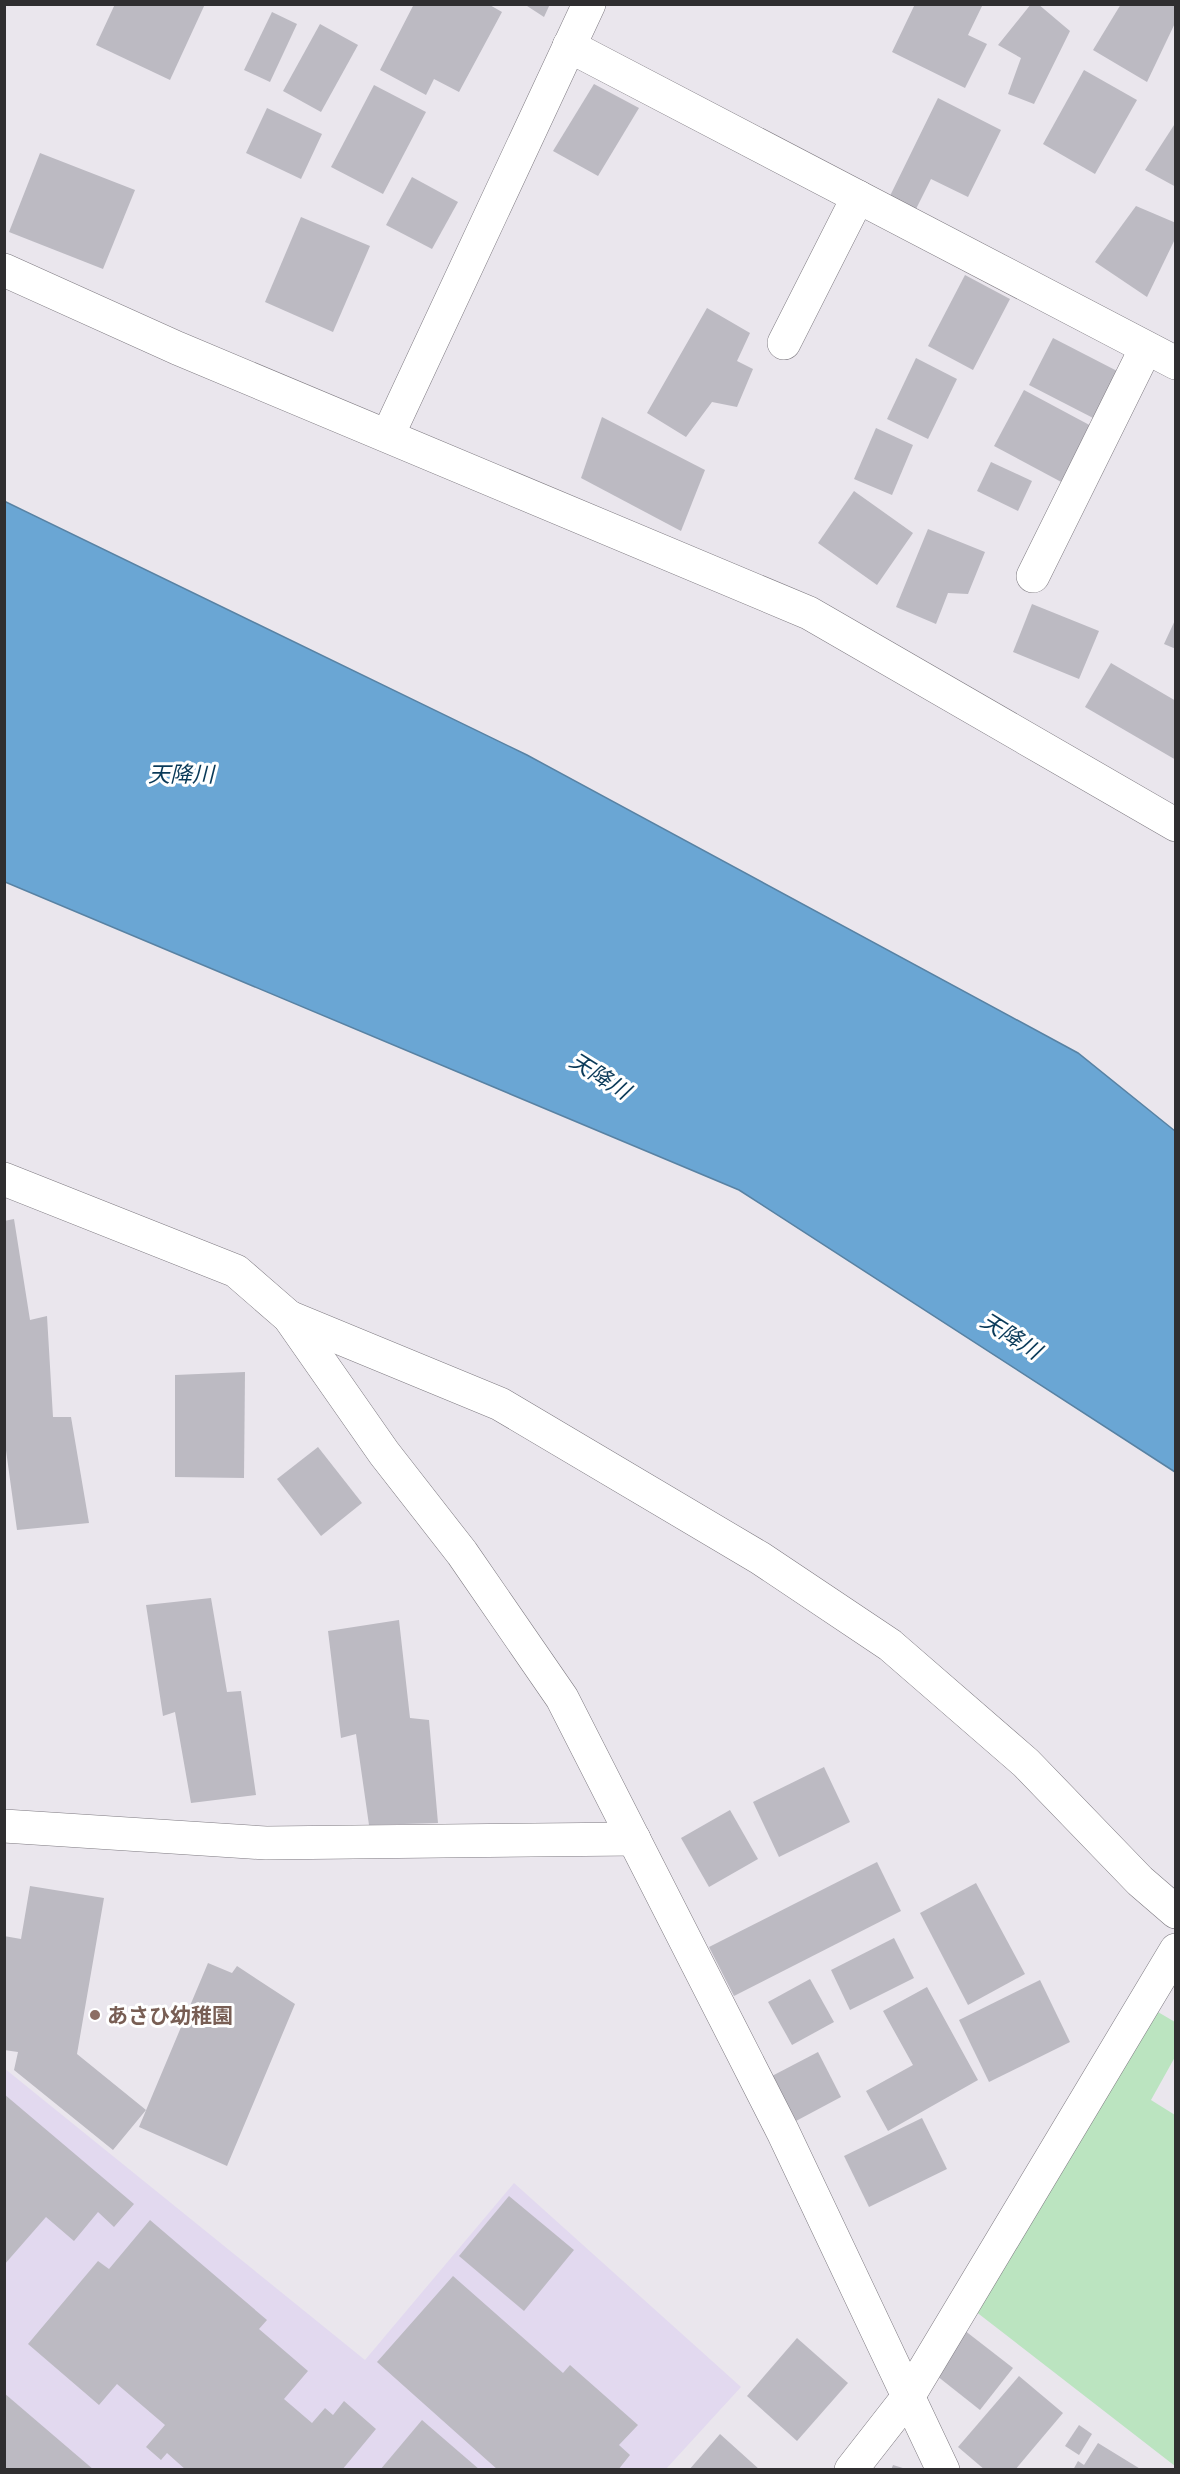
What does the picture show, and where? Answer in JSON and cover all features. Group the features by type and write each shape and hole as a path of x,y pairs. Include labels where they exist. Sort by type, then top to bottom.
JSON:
{"street":[{"path":"388,435 589,4"},
{"path":"569,46 1176,363"},
{"path":"784,343 858,197"},
{"path":"4,270 177,348 809,613 1176,825"},
{"path":"1033,576 1146,348"},
{"path":"4,1179 236,1271 289,1317 384,1453 462,1553 562,1698 783,2132 943,2469"},
{"path":"289,1317 500,1404 760,1558 890,1645 1026,1763 1140,1881 1176,1912"},
{"path":"4,1826 266,1843 634,1839"},
{"path":"851,2469 908,2397 1176,1950"}],"shaded area":[{"path":"4,2068 365,2360 514,2183 741,2387 666,2469 5,2469"}],"green space":[{"path":"1146,2005 1175,2022 1175,2057 1151,2100 1175,2115 1175,2466 975,2311"}],"water":[{"name":"天降川","path":"4,501 527,755 1078,1053 1175,1131 1175,1472 739,1190 5,882"}],"building":[{"path":"115,4 205,4 170,80 96,45"},
{"path":"414,4 488,4 502,12 459,92 434,79 426,95 380,70"},
{"path":"524,4 550,4 544,17"},
{"path":"915,4 983,4 968,35 987,44 965,88 892,52"},
{"path":"1031,4 1038,4 1070,31 1034,104 1008,94 1021,58 998,45"},
{"path":"1121,4 1176,4 1176,21 1147,82 1093,50"},
{"path":"272,12 297,24 270,82 244,70"},
{"path":"320,24 358,45 321,112 283,91"},
{"path":"1084,70 1137,100 1095,174 1043,144"},
{"path":"594,84 639,108 598,176 553,151"},
{"path":"374,85 426,112 383,194 331,167"},
{"path":"938,98 1001,130 968,197 931,179 913,215 887,202"},
{"path":"267,108 322,134 301,179 246,153"},
{"path":"1176,122 1176,187 1145,170"},
{"path":"40,153 135,190 103,269 9,232"},
{"path":"412,177 458,202 432,249 386,225"},
{"path":"1136,206 1176,223 1176,237 1147,297 1095,262"},
{"path":"301,217 370,246 333,332 265,302"},
{"path":"965,275 1010,299 973,370 928,346"},
{"path":"707,308 750,333 737,361 753,369 737,407 712,402 686,437 647,413"},
{"path":"1053,338 1121,373 1097,420 1029,385"},
{"path":"916,358 957,379 928,439 887,419"},
{"path":"1024,390 1095,428 1065,484 994,446"},
{"path":"602,417 705,470 681,531 581,478"},
{"path":"876,428 913,445 892,495 854,479"},
{"path":"991,462 1032,481 1018,511 977,491"},
{"path":"854,491 913,533 877,585 818,543"},
{"path":"928,529 985,552 968,594 948,593 936,624 896,607"},
{"path":"1032,604 1099,631 1079,679 1013,652"},
{"path":"1176,618 1176,649 1164,644"},
{"path":"1111,663 1176,701 1176,760 1085,707"},
{"path":"14,1219 30,1320 47,1316 53,1417 71,1417 89,1523 17,1530 4,1436 4,1221"},
{"path":"245,1372 244,1478 175,1477 175,1375"},
{"path":"318,1447 362,1503 321,1536 277,1479"},
{"path":"211,1598 227,1692 241,1691 256,1795 191,1803 175,1712 163,1716 146,1605"},
{"path":"399,1620 410,1718 429,1720 438,1823 369,1825 356,1734 341,1738 328,1631"},
{"path":"824,1767 850,1822 779,1857 753,1802"},
{"path":"730,1810 758,1859 709,1887 681,1838"},
{"path":"877,1862 901,1911 734,1996 709,1947"},
{"path":"976,1883 1025,1974 968,2005 920,1913"},
{"path":"30,1886 104,1898 77,2054 146,2110 113,2150 14,2070 18,2052 4,2050 4,1936 21,1939"},
{"path":"894,1938 914,1978 850,2010 831,1970"},
{"path":"208,1963 232,1973 237,1966 295,2004 227,2166 139,2127"},
{"path":"810,1979 834,2022 792,2045 768,2002"},
{"path":"1040,1980 1070,2042 989,2082 959,2020"},
{"path":"927,1987 978,2080 888,2131 866,2091 913,2065 883,2011"},
{"path":"818,2052 841,2097 796,2121 772,2076"},
{"path":"4,2094 134,2204 114,2227 98,2212 74,2241 46,2217 4,2265"},
{"path":"922,2118 947,2169 869,2207 844,2156"},
{"path":"509,2196 574,2250 524,2311 459,2256"},
{"path":"150,2220 267,2320 259,2329 308,2371 284,2399 312,2423 325,2408 333,2415 344,2401 376,2429 342,2470 186,2470 167,2453 161,2460 146,2447 165,2425 117,2384 99,2405 28,2344 98,2261 109,2269"},
{"path":"453,2276 563,2373 570,2365 638,2425 619,2445 630,2455 618,2470 498,2470 377,2362"},
{"path":"964,2330 1013,2368 980,2410 932,2372"},
{"path":"797,2338 848,2383 797,2441 747,2396"},
{"path":"1019,2376 1063,2413 1015,2470 985,2470 958,2447"},
{"path":"4,2393 94,2470 4,2470"},
{"path":"422,2420 480,2470 380,2470"},
{"path":"1079,2425 1092,2434 1079,2455 1065,2446"},
{"path":"720,2434 760,2470 689,2470"},
{"path":"1098,2443 1142,2470 1073,2470 1078,2461 1084,2465"},
{"path":"893,2465 906,2469 906,2470 891,2470"}],"place":[{"name":"あさひ幼稚園","path":"95,2015"}]}
